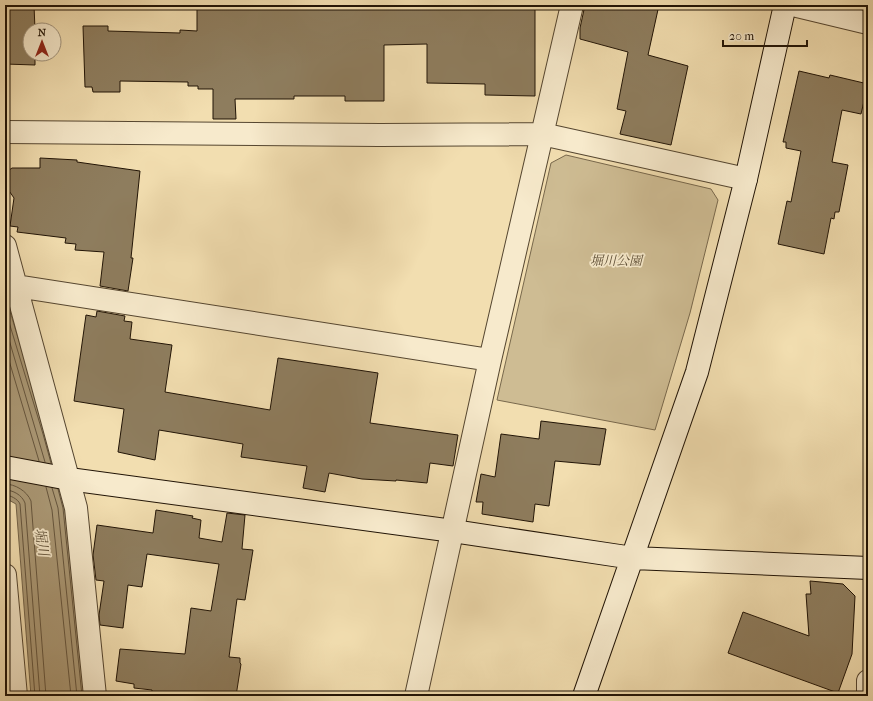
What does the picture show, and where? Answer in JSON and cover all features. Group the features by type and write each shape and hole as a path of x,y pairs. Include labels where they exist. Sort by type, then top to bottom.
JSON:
{"street":[{"path":"416,696 490,360 572,5"},
{"path":"584,696 697,372 746,178 785,5"},
{"path":"793,5 868,22"},
{"path":"5,132 380,135 542,134 746,178"},
{"path":"5,246 76,508 95,696"},
{"path":"16,286 490,360"},
{"path":"5,467 69,479 453,531 633,558 868,568"},
{"path":"5,575 12,693"},
{"path":"868,681 868,696"}],"green space":[{"name":"堀川公園","path":"566,155 711,189 718,200 690,313 655,430 497,400 551,163"}],"water":[{"name":"堀川","path":"5,295 47,433 67,507 86,696 31,696 16,504 5,498"}],"building":[{"path":"5,5 34,5 35,22 22,22 22,62 35,62 35,65 5,64"},
{"path":"197,5 535,5 535,96 485,95 485,84 427,83 427,44 384,45 384,101 345,101 345,96 294,96 294,99 235,99 236,119 213,119 213,89 198,89 198,86 188,86 188,82 120,81 120,92 93,92 92,87 85,87 83,26 108,26 108,31 180,33 180,30 197,31"},
{"path":"585,5 659,5 648,55 688,66 671,145 620,134 626,111 617,109 628,52 580,39 580,28"},
{"path":"799,71 829,78 830,75 868,84 861,114 842,110 832,162 848,165 839,212 835,212 834,219 831,218 824,254 778,244 787,201 791,202 801,151 786,148 786,142 783,142"},
{"path":"40,158 77,160 77,162 140,171 131,258 133,258 128,291 100,286 104,252 75,250 76,244 65,243 66,238 17,232 18,227 10,226 14,198 5,185 5,173 12,168 40,168"},
{"path":"97,311 125,316 124,321 132,322 130,339 172,345 165,392 270,410 278,358 378,373 370,423 458,435 453,466 430,463 427,483 362,479 329,473 325,492 303,488 307,466 241,457 243,444 159,430 155,460 118,452 124,409 74,401 86,315 96,317"},
{"path":"541,421 606,429 600,465 555,461 549,506 535,504 533,522 482,514 483,502 476,502 481,474 495,477 501,434 539,439"},
{"path":"156,510 193,516 192,518 201,520 199,538 222,542 227,513 245,515 242,549 253,550 245,600 237,599 229,657 240,658 241,664 236,696 174,696 152,693 152,690 134,688 134,684 116,681 120,649 185,654 191,608 211,611 219,564 147,554 142,587 128,585 123,628 100,625 99,615 104,581 96,580 93,555 97,525 153,533"},
{"path":"810,581 843,584 855,596 852,654 838,693 728,653 743,612 809,636 806,594 811,594"}]}
